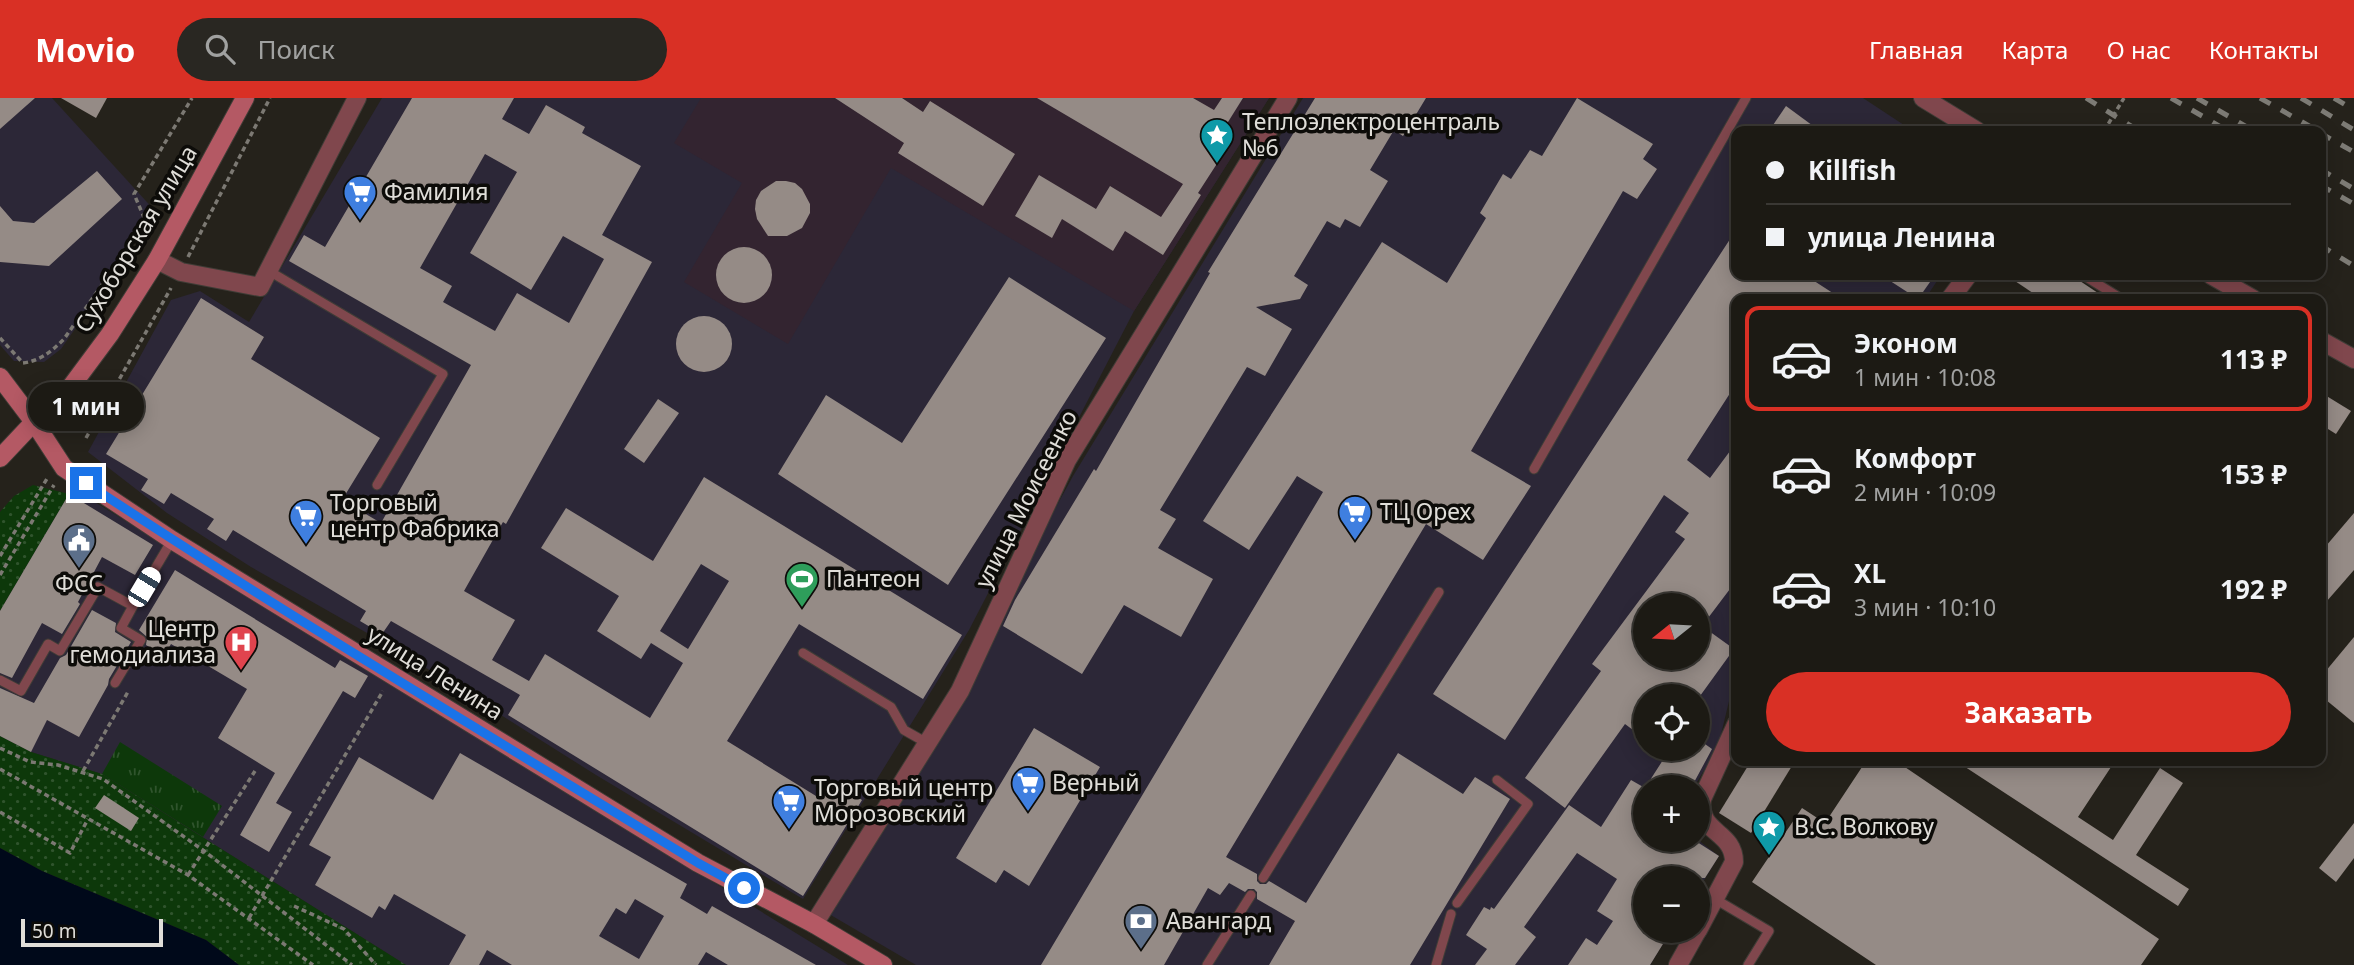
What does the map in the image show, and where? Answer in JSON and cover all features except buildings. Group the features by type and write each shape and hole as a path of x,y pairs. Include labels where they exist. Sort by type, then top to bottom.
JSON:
{"main road":[{"name":"Сухоборская улица","path":"0,458 34,422 64,396 110,334 157,260 245,98"},
{"name":"улица Ленина","path":"0,377 64,468 172,540 698,863 814,924 883,965"}],"street":[{"path":"157,260 181,272 260,287 357,98"},
{"name":"улица Моисеенко","path":"814,924 960,691 1067,460 1288,98"},
{"path":"1923,98 1969,126"},
{"path":"2220,280 2244,294"},
{"path":"2326,343 2354,359"},
{"path":"1710,908 1734,862 1734,852 1729,842 1705,823 1700,810 1702,799 1731,736"},
{"path":"1678,965 1690,943"}],"lane":[{"path":"1534,469 1746,98"},
{"path":"269,271 443,374 377,485"},
{"path":"2092,280 2114,294"},
{"path":"116,683 141,640 121,628 172,540"},
{"path":"0,680 21,691 48,644 60,651 97,587 133,606"},
{"path":"1263,878 1439,592"},
{"path":"803,653 891,708 904,730 928,743"},
{"path":"1457,903 1528,804 1497,780"},
{"path":"1207,965 1251,895"},
{"path":"1715,899 1769,931 1748,965"},
{"path":"1436,965 1451,914"}],"path":[{"path":"0,338 23,363 49,354 64,339 146,222 134,194 192,98"},
{"path":"2107,126 2124,98"},
{"path":"0,556 48,476 64,468"},
{"path":"249,918 386,685"},
{"path":"83,771 129,690"},
{"path":"0,748 30,762 58,765 103,779 204,851 352,965"},
{"path":"0,769 188,875 313,965"},
{"path":"188,875 255,771"},
{"path":"0,812 71,853 88,818"},
{"path":"294,906 344,929 376,965"}],"shaded area":[{"path":"0,98 52,98 156,212 61,349 44,362 14,361 0,345"},
{"path":"382,98 1269,98 1134,311 969,630 803,899 596,775 404,654 251,567 167,513 88,452 171,300 200,291 249,322"},
{"path":"701,98 1269,98 1134,311 891,168 788,344 684,282 742,183 674,143"},
{"path":"1303,98 1863,98 1905,126 1731,126 1731,280 1938,280 1928,294 1731,294 1731,693 1718,747 1710,760 1710,684 1633,684 1633,761 1710,761 1701,775 1633,775 1633,852 1710,852 1710,849 1719,856 1710,871 1710,866 1633,866 1633,943 1664,943 1650,965 916,965 829,914 927,743 1073,476"},
{"path":"72,488 848,965 406,965 102,774 31,752 0,736 0,611"}],"green space":[{"path":"33,485 69,494 0,611 0,512 14,496"},
{"path":"0,736 31,752 102,774 406,965 239,965 206,940 42,871 0,848"},
{"path":"120,742 222,806 203,837 102,774"}],"water":[{"path":"0,848 42,871 206,940 239,965 0,965"}],"railway":[{"path":"2086,98 2131,126"},
{"path":"2171,98 2219,126"},
{"path":"2197,98 2245,126"},
{"path":"2260,98 2309,126"},
{"path":"2301,98 2354,130"},
{"path":"2334,98 2354,110"},
{"path":"2326,136 2354,152"},
{"path":"2326,173 2354,189"},
{"path":"2326,188 2354,204"},
{"path":"2326,249 2354,266"}],"place":[{"name":"Теплоэлектроцентраль №6","path":"1217,165"},
{"name":"Фамилия","path":"360,222"},
{"name":"ТЦ Орех","path":"1355,542"},
{"name":"Торговый центр Фабрика","path":"306,546"},
{"name":"ФСС","path":"79,570"},
{"name":"Пантеон","path":"802,609"},
{"name":"Центр гемодиализа","path":"241,672"},
{"name":"Верный","path":"1028,813"},
{"name":"Торговый центр Морозовский","path":"789,831"},
{"name":"В.С. Волкову","path":"1769,857"},
{"name":"Авангард","path":"1141,951"}],"route":[{"path":"86,483 172,540 698,863 744,888"}]}
